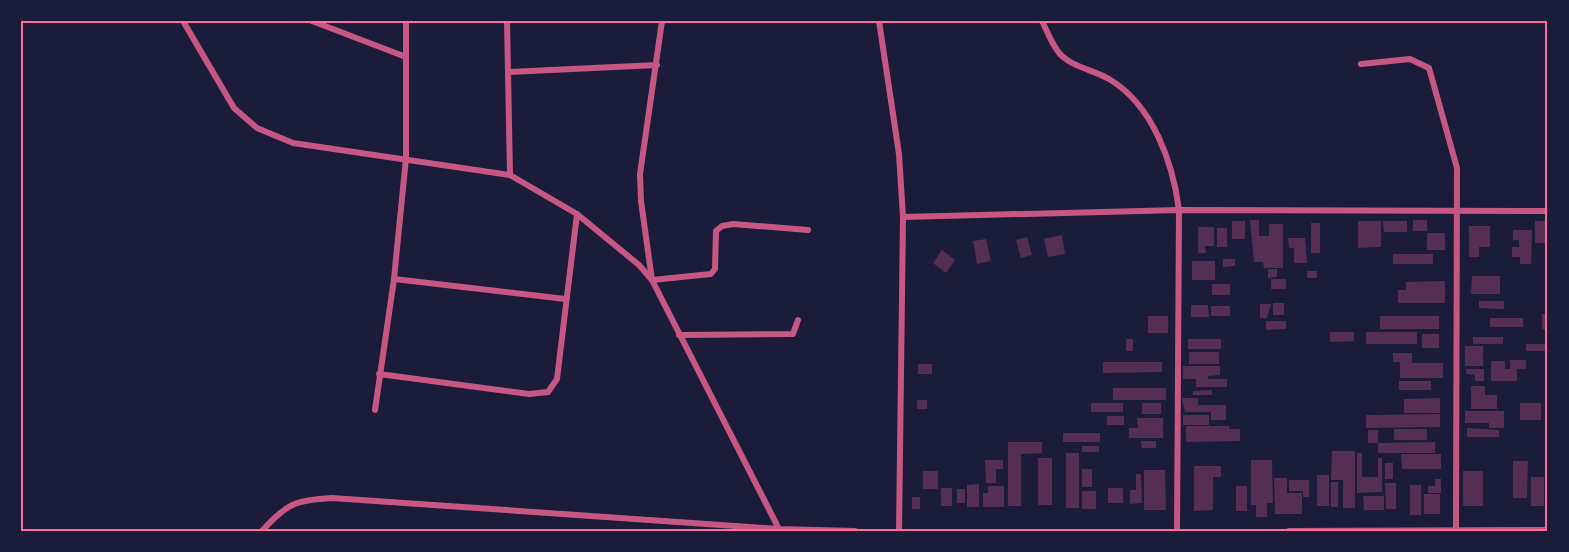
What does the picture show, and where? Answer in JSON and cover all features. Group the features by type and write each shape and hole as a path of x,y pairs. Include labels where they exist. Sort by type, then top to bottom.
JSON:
{"street":[{"path":"183,21 234,108 256,128 293,143 510,175 576,214 639,265 652,280 778,529"},
{"path":"312,21 406,57"},
{"path":"375,410 393,279 406,158 406,21"},
{"path":"507,21 510,175"},
{"path":"652,280 641,201 640,174 662,21"},
{"path":"879,21 897,144 903,218 899,531"},
{"path":"1042,21 1064,58 1110,79 1134,98 1157,136 1174,177 1179,210 1177,531"},
{"path":"1360,64 1410,59 1429,68 1454,151 1457,168 1456,531"},
{"path":"509,72 657,65"},
{"path":"903,218 1179,210 1548,211"},
{"path":"379,374 529,394 548,393 557,378 576,214"},
{"path":"652,280 711,274 715,269 716,231 722,226 733,224 808,230"},
{"path":"393,279 565,299"},
{"path":"679,335 793,334 798,320"},
{"path":"262,531 277,514 299,500 332,498 778,529 855,531"},
{"path":"1289,531 1548,530"}],"building":[{"path":"1250,220 1259,220 1259,236 1269,236 1269,224 1283,224 1283,268 1264,268 1263,262 1254,262"},
{"path":"1413,220 1427,220 1427,231 1413,231"},
{"path":"1232,221 1245,221 1245,239 1232,239"},
{"path":"1358,221 1381,221 1381,247 1358,248"},
{"path":"1383,221 1407,221 1407,232 1384,232"},
{"path":"1535,221 1548,221 1548,243 1535,243"},
{"path":"1311,223 1320,223 1320,253 1311,253"},
{"path":"1469,226 1490,226 1490,247 1479,247 1479,257 1469,257"},
{"path":"1198,227 1214,227 1214,246 1205,246 1206,253 1198,253"},
{"path":"1217,228 1227,228 1227,247 1217,247"},
{"path":"1513,230 1532,230 1531,264 1520,264 1520,257 1512,257 1512,247 1519,247 1519,240 1513,240"},
{"path":"1427,233 1445,233 1445,250 1427,250"},
{"path":"1062,235 1065,254 1048,257 1044,239"},
{"path":"1027,237 1032,255 1021,258 1016,240"},
{"path":"1288,238 1305,238 1307,263 1294,263 1294,248 1289,248"},
{"path":"986,239 991,261 977,264 973,241"},
{"path":"942,250 955,260 946,273 933,263"},
{"path":"1393,254 1433,254 1433,264 1393,264"},
{"path":"1223,259 1235,259 1235,266 1223,267"},
{"path":"1192,261 1215,261 1215,280 1192,280"},
{"path":"1268,269 1277,269 1277,277 1268,278"},
{"path":"1307,271 1317,271 1317,278 1307,278"},
{"path":"1472,276 1500,276 1500,294 1471,294"},
{"path":"1271,279 1286,279 1286,289 1271,289"},
{"path":"1445,281 1445,303 1398,303 1398,290 1406,290 1406,282"},
{"path":"1212,284 1230,284 1230,295 1212,295"},
{"path":"1479,301 1504,301 1504,309 1479,308"},
{"path":"1273,303 1284,303 1284,315 1273,315"},
{"path":"1260,304 1271,304 1267,318 1260,318"},
{"path":"1191,305 1208,305 1209,317 1191,317"},
{"path":"1211,306 1230,306 1230,316 1211,316"},
{"path":"1542,314 1548,314 1548,330 1542,329"},
{"path":"1148,316 1168,316 1168,333 1148,333"},
{"path":"1380,316 1439,316 1439,329 1380,329"},
{"path":"1490,318 1523,318 1523,327 1490,327"},
{"path":"1266,321 1286,321 1286,329 1266,330"},
{"path":"1330,332 1354,332 1354,341 1330,342"},
{"path":"1366,332 1417,332 1417,344 1366,344"},
{"path":"1422,334 1439,334 1439,348 1422,348"},
{"path":"1473,337 1503,337 1503,344 1473,344"},
{"path":"1126,339 1133,339 1133,351 1126,351"},
{"path":"1188,339 1221,339 1221,349 1188,349"},
{"path":"1526,344 1545,344 1545,351 1526,351"},
{"path":"1465,346 1483,346 1483,366 1465,366"},
{"path":"1189,352 1219,352 1219,364 1189,364"},
{"path":"1393,353 1412,353 1412,363 1443,363 1443,378 1400,378 1400,362 1393,362"},
{"path":"1510,360 1526,360 1526,369 1517,369 1517,381 1491,381 1491,361 1505,361 1505,369 1510,369"},
{"path":"1103,362 1162,362 1162,372 1103,373"},
{"path":"918,364 932,364 932,374 918,374"},
{"path":"1183,366 1220,366 1220,375 1208,376 1208,379 1227,379 1227,387 1196,387 1196,379 1183,379"},
{"path":"1466,369 1484,369 1484,381 1475,381 1475,375 1466,374"},
{"path":"1399,381 1431,381 1431,390 1399,390"},
{"path":"1471,386 1485,386 1485,395 1497,395 1497,409 1471,409"},
{"path":"1113,388 1166,388 1166,400 1113,400"},
{"path":"1212,390 1212,395 1193,395 1193,391"},
{"path":"1182,398 1198,398 1198,405 1226,405 1226,420 1211,420 1211,412 1185,412"},
{"path":"1440,398 1440,413 1404,413 1404,399"},
{"path":"917,400 927,400 927,409 917,409"},
{"path":"1091,403 1123,403 1123,412 1091,412"},
{"path":"1142,403 1161,403 1161,414 1142,414"},
{"path":"1520,403 1541,403 1541,420 1520,420"},
{"path":"1465,411 1504,411 1504,428 1489,428 1489,423 1465,423"},
{"path":"1440,414 1440,427 1366,428 1366,415"},
{"path":"1183,415 1209,415 1209,425 1183,425"},
{"path":"1107,416 1124,416 1124,425 1107,425"},
{"path":"1137,418 1163,418 1163,438 1129,438 1129,428 1138,428"},
{"path":"1186,426 1229,426 1229,429 1240,429 1240,441 1186,442"},
{"path":"1467,428 1499,430 1499,437 1467,437"},
{"path":"1394,429 1427,429 1427,440 1394,440"},
{"path":"1368,430 1378,430 1378,443 1368,443"},
{"path":"1063,433 1100,433 1100,442 1063,442"},
{"path":"1141,441 1156,441 1156,448 1142,448"},
{"path":"1008,442 1042,442 1042,453 1021,454 1021,506 1008,506"},
{"path":"1435,442 1435,453 1378,453 1378,443"},
{"path":"1082,446 1099,446 1099,452 1082,452"},
{"path":"1332,451 1355,451 1355,508 1343,508 1343,480 1331,480"},
{"path":"1066,453 1079,453 1079,508 1066,508"},
{"path":"1357,453 1362,453 1362,477 1378,477 1378,458 1382,458 1382,492 1357,493"},
{"path":"1401,454 1441,454 1441,469 1402,469"},
{"path":"1038,458 1052,458 1052,505 1038,505"},
{"path":"985,460 1003,460 1003,469 996,469 996,483 986,483"},
{"path":"1251,460 1272,460 1273,503 1267,503 1267,517 1256,517 1256,505 1251,505"},
{"path":"1513,461 1528,461 1527,498 1513,498"},
{"path":"1385,463 1393,463 1393,479 1385,479"},
{"path":"1194,466 1221,466 1221,477 1213,477 1213,510 1194,511"},
{"path":"1082,469 1092,469 1092,487 1082,487"},
{"path":"1144,470 1165,470 1166,510 1144,510"},
{"path":"923,471 938,471 938,489 923,489"},
{"path":"1463,471 1483,471 1483,506 1463,506"},
{"path":"1136,474 1141,474 1142,503 1130,504 1130,490 1136,490"},
{"path":"1317,475 1329,475 1329,506 1317,506"},
{"path":"1531,477 1544,477 1544,506 1531,506"},
{"path":"1274,478 1287,478 1287,493 1302,493 1302,514 1275,514"},
{"path":"1435,479 1441,479 1441,493 1428,493 1428,486 1435,486"},
{"path":"1289,480 1309,480 1309,497 1303,497 1303,491 1289,491"},
{"path":"1331,482 1338,482 1338,507 1331,507"},
{"path":"1385,483 1396,483 1396,509 1386,509"},
{"path":"979,484 979,507 967,507 967,485"},
{"path":"1410,485 1421,485 1421,515 1410,515"},
{"path":"988,486 1004,486 1004,507 983,507 983,493 988,493"},
{"path":"1236,486 1247,486 1247,511 1236,511"},
{"path":"941,488 952,488 952,506 941,506"},
{"path":"1108,488 1123,488 1123,503 1108,503"},
{"path":"957,489 965,489 965,503 957,503"},
{"path":"1082,491 1096,491 1096,509 1082,509"},
{"path":"1424,494 1440,494 1440,514 1424,514"},
{"path":"1363,496 1384,496 1384,510 1364,510"},
{"path":"912,497 920,497 920,509 912,509"}]}
